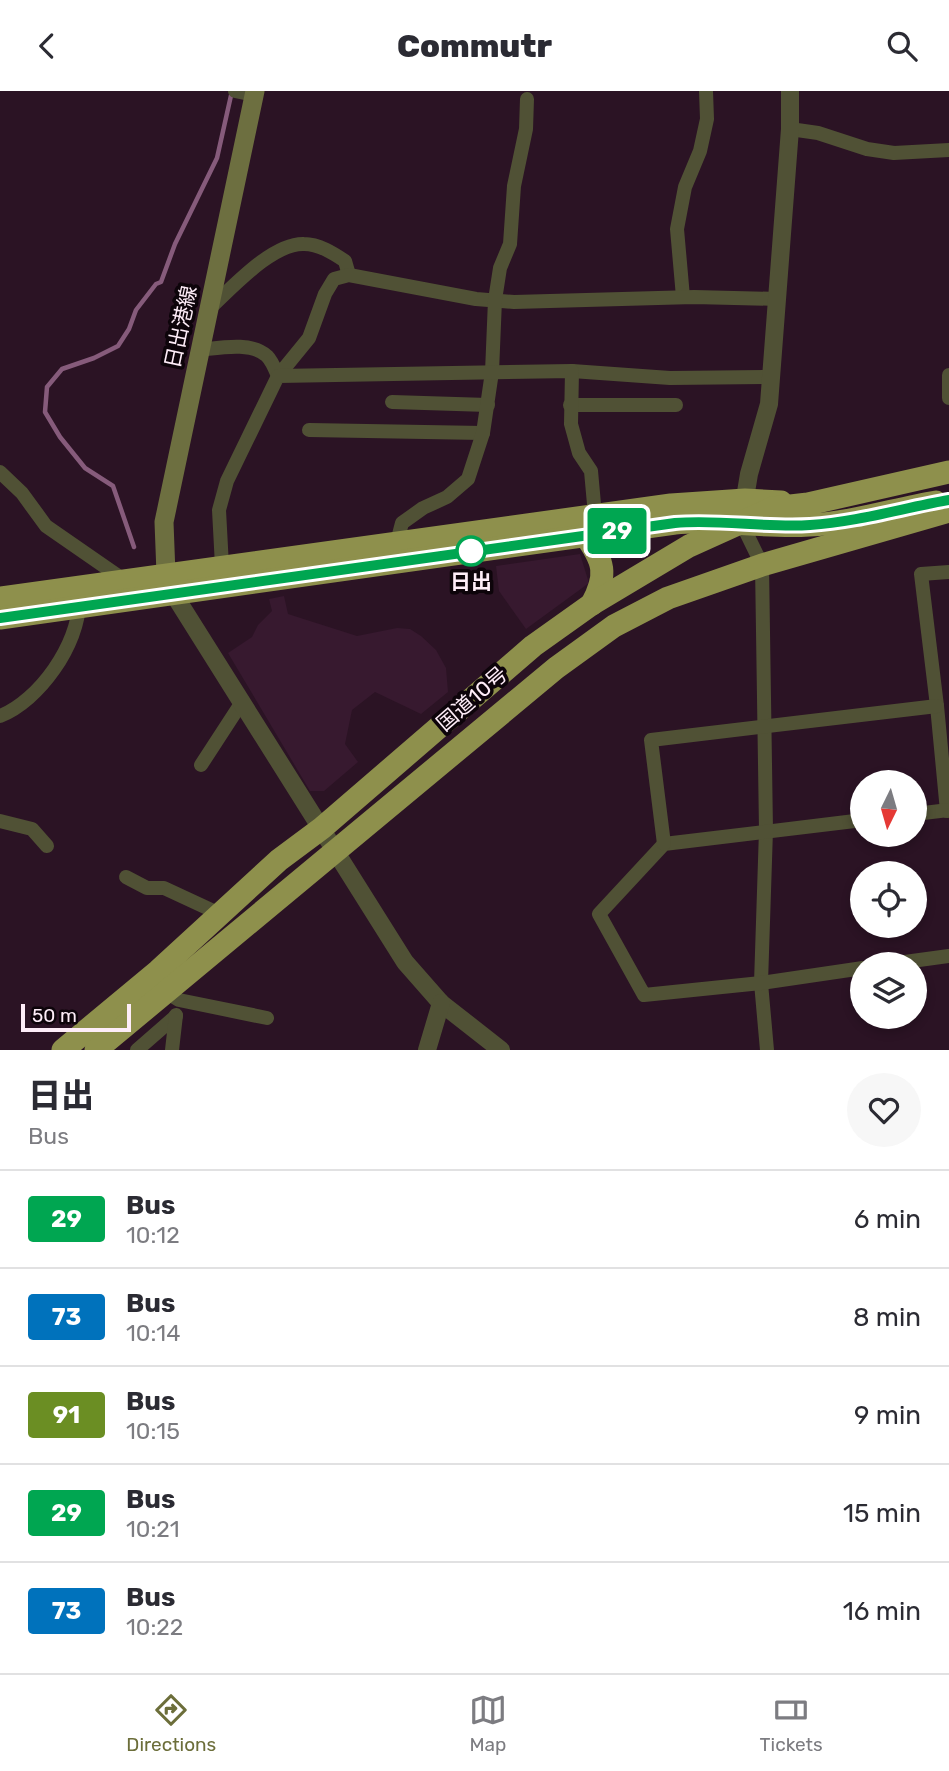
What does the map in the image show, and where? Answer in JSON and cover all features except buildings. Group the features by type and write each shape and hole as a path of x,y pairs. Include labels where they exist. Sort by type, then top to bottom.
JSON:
{"highway":[{"name":"国道10号","path":"63,1050 158,971 279,860 322,828 533,646 592,604 743,511 808,504 949,473"},
{"path":"0,618 78,597 124,580 169,584 222,566 671,505 743,511 782,526 832,523 949,500"},
{"path":"0,598 78,597 709,520 743,511"},
{"name":"国道10号","path":"96,1050 173,996 337,851 556,668 614,626 668,598 762,565 949,511"},
{"path":"585,535 596,551 603,574 602,586 592,604"}],"main road":[{"name":"日出港線","path":"169,584 164,522 248,92"}],"street":[{"path":"682,297 677,229 685,187 700,151 707,119 706,91"},
{"path":"767,1050 761,983 766,830 762,565 743,511 749,474 769,404 790,129 790,91"},
{"path":"397,542 402,523 423,508 447,497 468,479 484,433 492,372 495,300 500,268 510,244 514,186 526,128 527,99"},
{"path":"790,129 818,133 867,149 894,153 949,151"},
{"path":"207,311 250,271 284,249 303,244 322,247 345,261 349,275"},
{"path":"222,566 219,510 227,481 278,376 309,338 325,293 334,279 349,275 476,299 514,302 682,297 778,299"},
{"path":"199,350 229,347 258,349 269,357 278,376"},
{"path":"278,376 572,372 670,377 771,377"},
{"path":"572,372 571,424 579,453 591,471 595,515"},
{"path":"949,375 949,398"},
{"path":"392,402 488,405"},
{"path":"570,405 676,405"},
{"path":"309,430 484,433"},
{"path":"0,472 22,493 46,526 124,580"},
{"path":"928,813 948,811 921,575 949,572"},
{"path":"169,584 405,962 441,1003 501,1050"},
{"path":"0,716 11,712 37,690 60,662 78,597"},
{"path":"201,765 242,702"},
{"path":"664,844 651,740 937,706"},
{"path":"0,821 32,829 47,846"},
{"path":"850,821 664,844 599,914 644,995 761,983 850,970"},
{"path":"125,877 146,888 164,888 220,914"},
{"path":"927,959 949,956"},
{"path":"172,1050 176,1016 173,996 267,1018"},
{"path":"427,1050 441,1003"},
{"path":"137,1050 176,1016"}],"shaded area":[{"path":"580,554 589,583 526,629 499,591 496,566"},
{"path":"284,596 288,614 357,636 397,628 410,629 436,650 446,668 448,692 421,714 375,692 352,710 345,744 358,762 324,791 310,791 228,653 252,637 258,625 272,611 269,599"}],"waterway":[{"path":"134,547 113,486 85,468 60,437 45,412 47,387 62,369 118,346 129,329 136,310 156,284 161,282 175,244 217,158 232,91"}],"bus line":[{"name":"29","path":"0,618 675,523 709,520 782,526 809,525 949,500"}],"place":[{"name":"日出","path":"471,551"}]}
